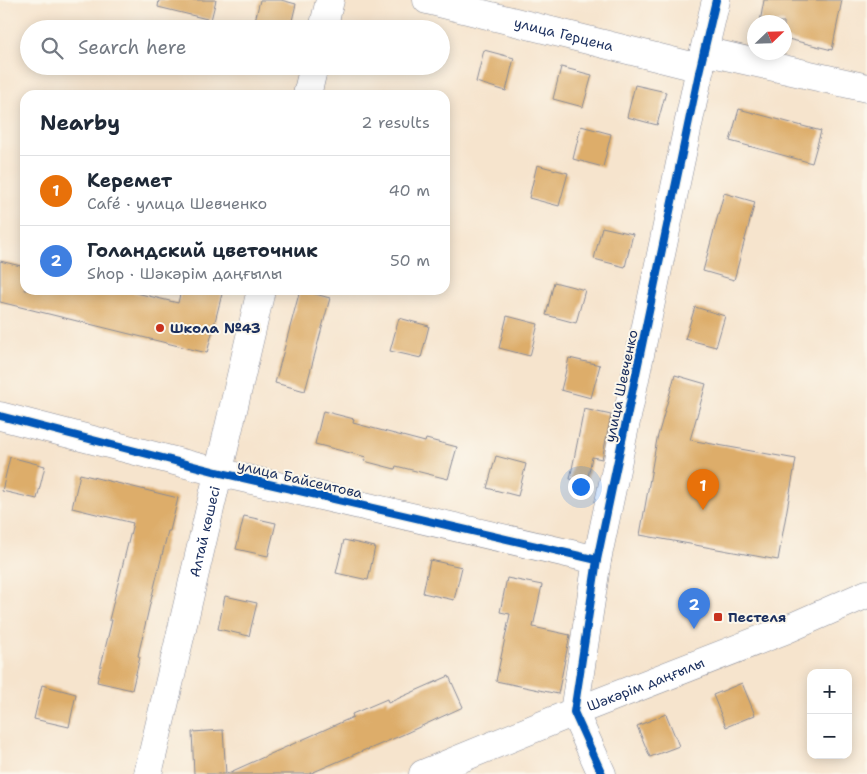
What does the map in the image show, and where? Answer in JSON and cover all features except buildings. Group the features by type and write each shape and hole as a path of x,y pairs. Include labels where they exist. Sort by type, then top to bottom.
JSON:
{"street":[{"path":"325,20 330,0"},
{"name":"улица Герцена","path":"428,0 702,59 867,88"},
{"name":"улица Шевченко","path":"574,712 597,560 716,0"},
{"path":"308,90 312,75"},
{"name":"Алтай көшесі","path":"148,774 260,295"},
{"name":"улица Байсеитова","path":"0,416 218,472 597,560"},
{"name":"Шәкәрім даңғылы","path":"423,774 574,712 866,598"},
{"path":"574,712 602,774"}],"cycle path":[{"path":"602,774 574,712 597,560 700,68 716,0"},
{"path":"0,416 217,472 597,560"}],"place":[{"name":"Школа №43","path":"160,328"},
{"name":"Керемет","path":"703,510"},
{"name":"Пестеля","path":"718,617"},
{"name":"Голандский цветочник","path":"694,629"}]}
